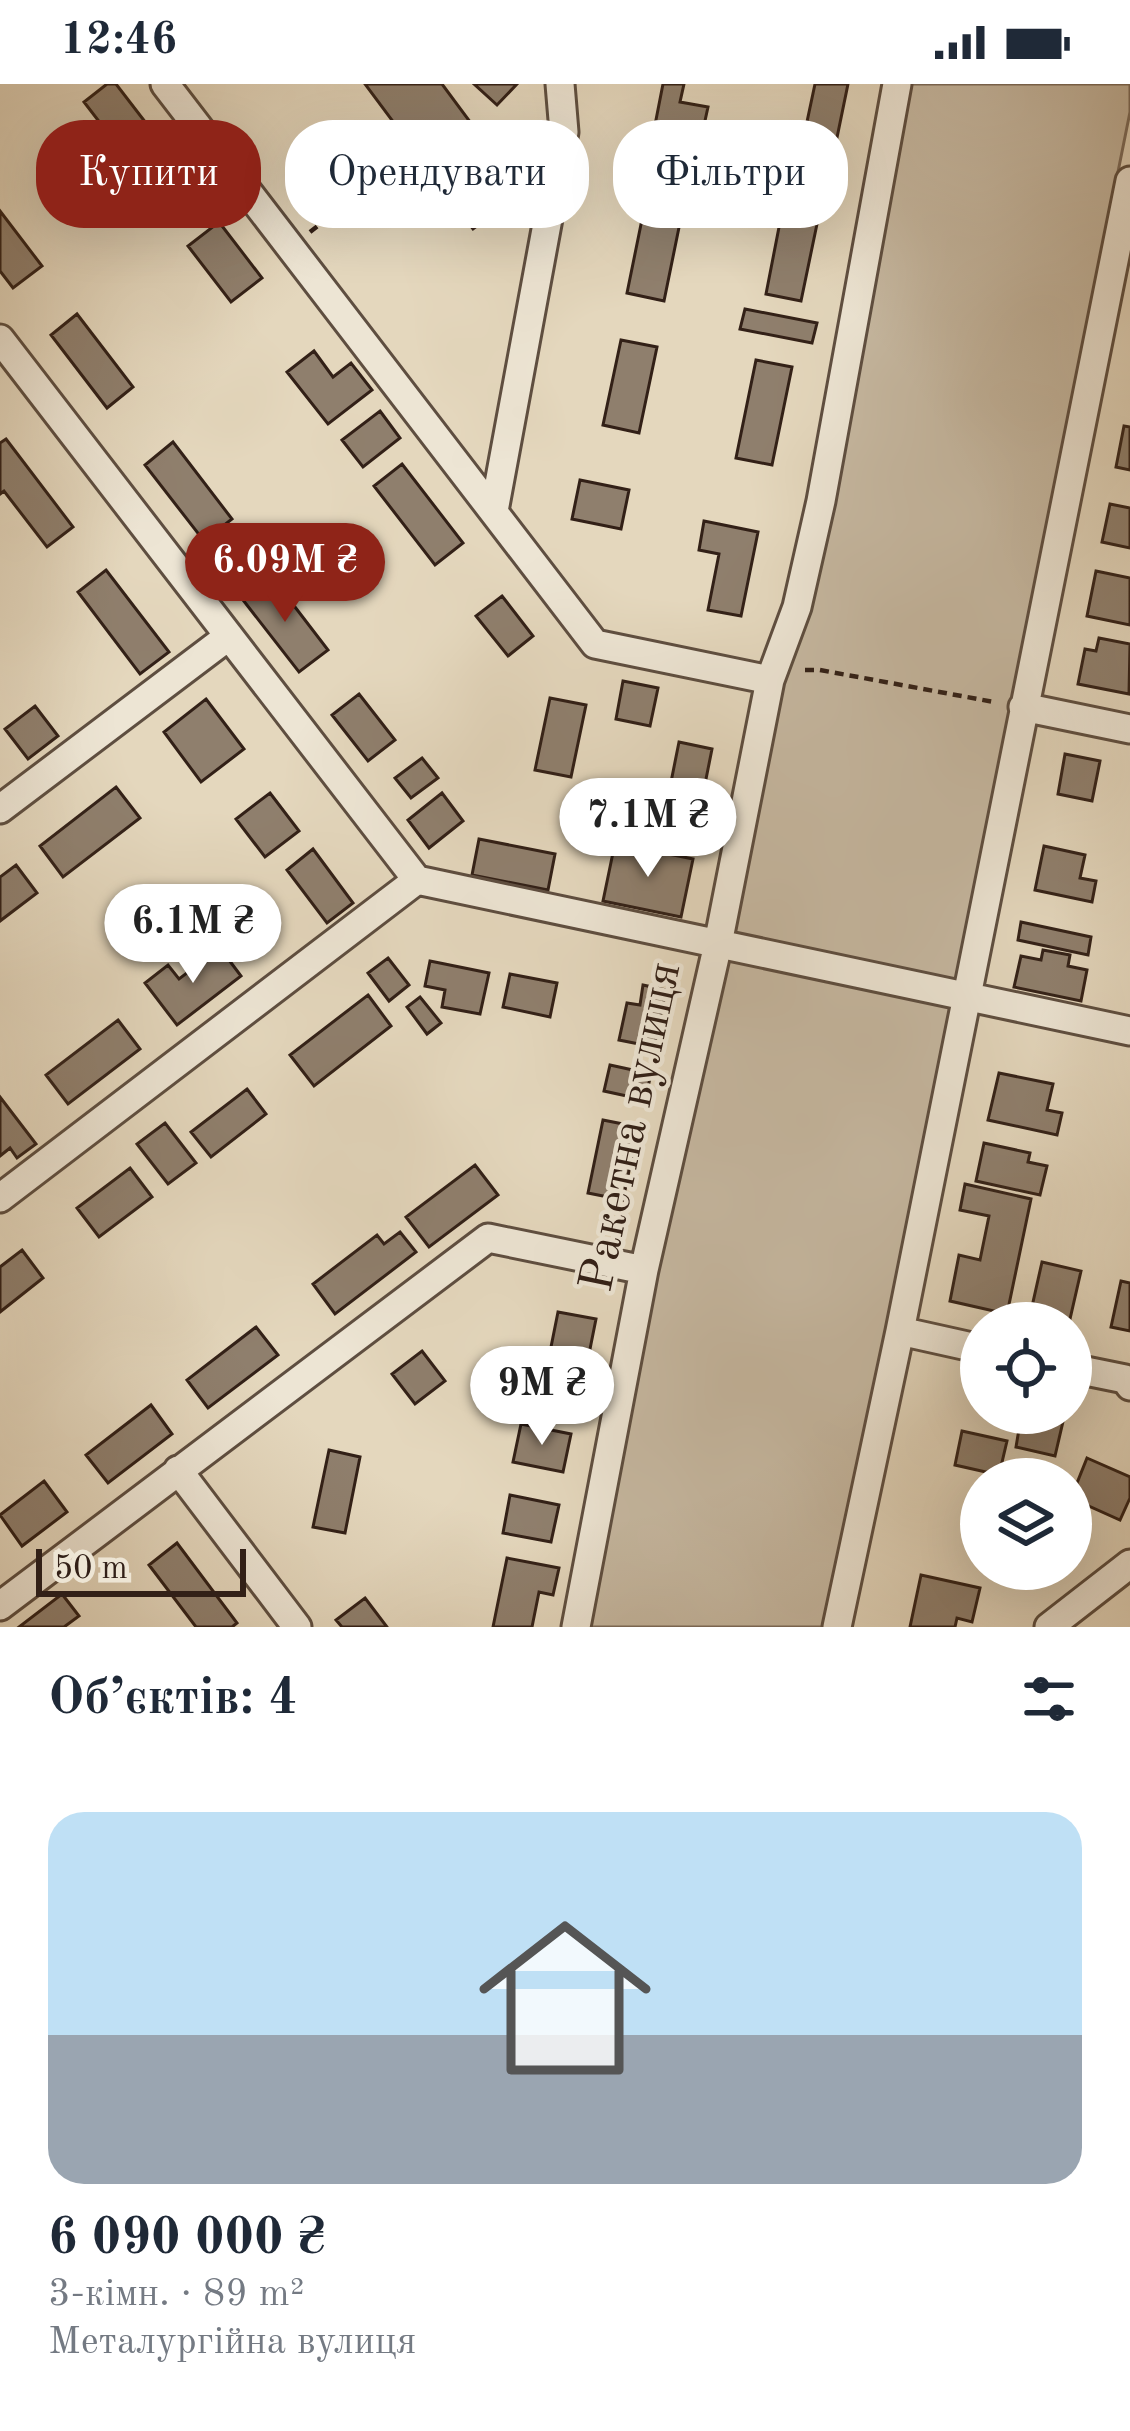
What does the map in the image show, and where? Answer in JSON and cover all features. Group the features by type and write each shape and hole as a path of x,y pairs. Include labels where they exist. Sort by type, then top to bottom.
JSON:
{"street":[{"path":"165,84 595,644 770,680"},
{"path":"494,512 564,132 560,84"},
{"name":"Ракетна вулиця","path":"576,1627 644,1270 718,944 770,680 797,607 821,501 897,84"},
{"path":"837,1627 1130,181"},
{"path":"0,339 417,880 1130,1031"},
{"path":"0,809 229,635"},
{"path":"1023,707 1130,728"},
{"path":"0,1198 417,880"},
{"path":"0,1606 488,1238 644,1270"},
{"path":"900,1331 960,1344"},
{"path":"1092,1372 1125,1379 1130,1386"},
{"path":"178,1470 297,1627"},
{"path":"1048,1627 1130,1564"}],"path":[{"path":"290,247 314,228"},
{"path":"770,680 800,670 820,670 1023,707"}],"shaded area":[{"path":"908,84 1130,84 1130,112 826,1627 585,1627 653,1266"}],"building":[{"path":"107,84 116,84 144,120 98,120 84,102"},
{"path":"365,84 442,84 469,120 392,120"},
{"path":"474,84 517,84 497,105"},
{"path":"663,84 684,84 680,102 708,107 705,120 656,120"},
{"path":"815,84 848,84 841,120 807,120"},
{"path":"0,211 42,266 13,288 0,271"},
{"path":"211,228 224,228 262,278 231,302 188,246"},
{"path":"640,228 679,228 664,301 627,293"},
{"path":"779,228 816,228 801,301 766,294"},
{"path":"745,309 817,323 812,343 740,329"},
{"path":"77,314 133,387 107,408 51,335"},
{"path":"621,340 657,347 639,433 603,425"},
{"path":"314,351 333,377 351,363 372,390 328,424 287,372"},
{"path":"756,360 792,367 772,465 736,458"},
{"path":"380,411 400,438 363,467 342,440"},
{"path":"1124,426 1130,427 1130,470 1116,467"},
{"path":"6,439 73,527 47,547 4,491 0,494 0,443"},
{"path":"173,442 232,519 204,541 145,465"},
{"path":"402,464 463,543 435,565 374,486"},
{"path":"580,480 629,490 621,529 572,519"},
{"path":"1110,504 1130,508 1130,548 1102,542"},
{"path":"704,521 758,532 741,616 708,610 719,554 699,550"},
{"path":"241,528 257,548 224,574 208,553"},
{"path":"106,570 169,652 140,674 78,592"},
{"path":"1096,571 1130,578 1130,625 1087,616"},
{"path":"272,577 328,650 299,672 243,600"},
{"path":"502,596 533,636 508,656 476,616"},
{"path":"1099,638 1130,644 1129,694 1078,684 1085,649 1096,651"},
{"path":"623,681 658,688 650,726 616,719"},
{"path":"359,694 395,740 368,761 332,715"},
{"path":"550,698 586,705 571,777 535,770"},
{"path":"206,699 244,749 201,782 164,732"},
{"path":"35,706 58,736 28,759 5,729"},
{"path":"679,742 712,749 698,819 665,812"},
{"path":"1065,754 1100,761 1092,801 1058,794"},
{"path":"422,758 438,778 411,798 395,778"},
{"path":"116,787 140,818 63,877 40,846"},
{"path":"270,793 299,831 265,857 236,819"},
{"path":"442,793 463,821 429,848 408,820"},
{"path":"479,839 555,854 548,890 472,875"},
{"path":"615,843 693,859 681,917 603,901"},
{"path":"1044,846 1085,855 1080,878 1096,881 1092,902 1035,890"},
{"path":"313,849 353,903 327,923 287,870"},
{"path":"16,865 37,893 0,921 0,877"},
{"path":"1021,922 1091,937 1088,955 1018,940"},
{"path":"220,948 241,976 177,1025 145,983 168,965 179,979"},
{"path":"1043,950 1070,955 1068,966 1087,970 1081,1001 1014,987 1021,956 1041,960"},
{"path":"388,958 409,985 389,1001 368,973"},
{"path":"430,961 489,973 480,1014 442,1007 445,990 425,986"},
{"path":"510,974 557,983 550,1017 503,1007"},
{"path":"643,985 666,990 654,1047 619,1040 627,1003 640,1005"},
{"path":"368,995 391,1026 314,1086 290,1055"},
{"path":"420,997 441,1023 427,1034 407,1007"},
{"path":"118,1020 140,1049 68,1104 46,1075"},
{"path":"610,1065 651,1074 645,1100 604,1091"},
{"path":"999,1073 1053,1084 1047,1110 1062,1113 1057,1135 988,1120"},
{"path":"247,1089 266,1114 211,1157 191,1132"},
{"path":"0,1097 36,1144 17,1158 10,1148 0,1156"},
{"path":"603,1120 638,1127 623,1200 588,1193"},
{"path":"165,1123 196,1163 168,1184 137,1144"},
{"path":"984,1143 1030,1153 1028,1162 1047,1166 1040,1195 976,1181"},
{"path":"475,1165 498,1195 429,1247 406,1217"},
{"path":"130,1168 152,1197 99,1237 77,1208"},
{"path":"965,1184 1031,1199 1010,1302 950,1301 959,1255 980,1260 989,1216 960,1210"},
{"path":"400,1232 416,1252 335,1314 313,1284 377,1235 384,1244"},
{"path":"22,1250 43,1278 0,1312 0,1267"},
{"path":"1042,1262 1081,1271 1074,1302 1033,1302"},
{"path":"1121,1281 1130,1283 1130,1331 1111,1327"},
{"path":"558,1312 596,1319 579,1404 541,1397"},
{"path":"256,1327 278,1355 208,1408 187,1380"},
{"path":"422,1351 445,1381 415,1404 392,1374"},
{"path":"151,1405 172,1434 108,1483 86,1455"},
{"path":"521,1424 571,1434 563,1472 513,1462"},
{"path":"961,1434 1007,1441 1003,1458 960,1458 960,1466 955,1465"},
{"path":"1018,1434 1060,1434 1055,1456 1016,1447"},
{"path":"329,1450 360,1457 345,1533 313,1527"},
{"path":"1092,1460 1130,1477 1130,1498 1120,1520 1092,1507"},
{"path":"44,1481 67,1512 22,1546 0,1515"},
{"path":"510,1495 559,1505 551,1542 503,1533"},
{"path":"177,1543 237,1623 232,1627 196,1627 149,1565"},
{"path":"507,1558 559,1568 553,1595 539,1592 532,1627 493,1627"},
{"path":"921,1575 960,1584 960,1590 980,1590 972,1622 957,1618 955,1627 910,1627"},
{"path":"62,1594 79,1616 64,1627 19,1627"},
{"path":"365,1598 387,1627 342,1627 336,1620"}]}
